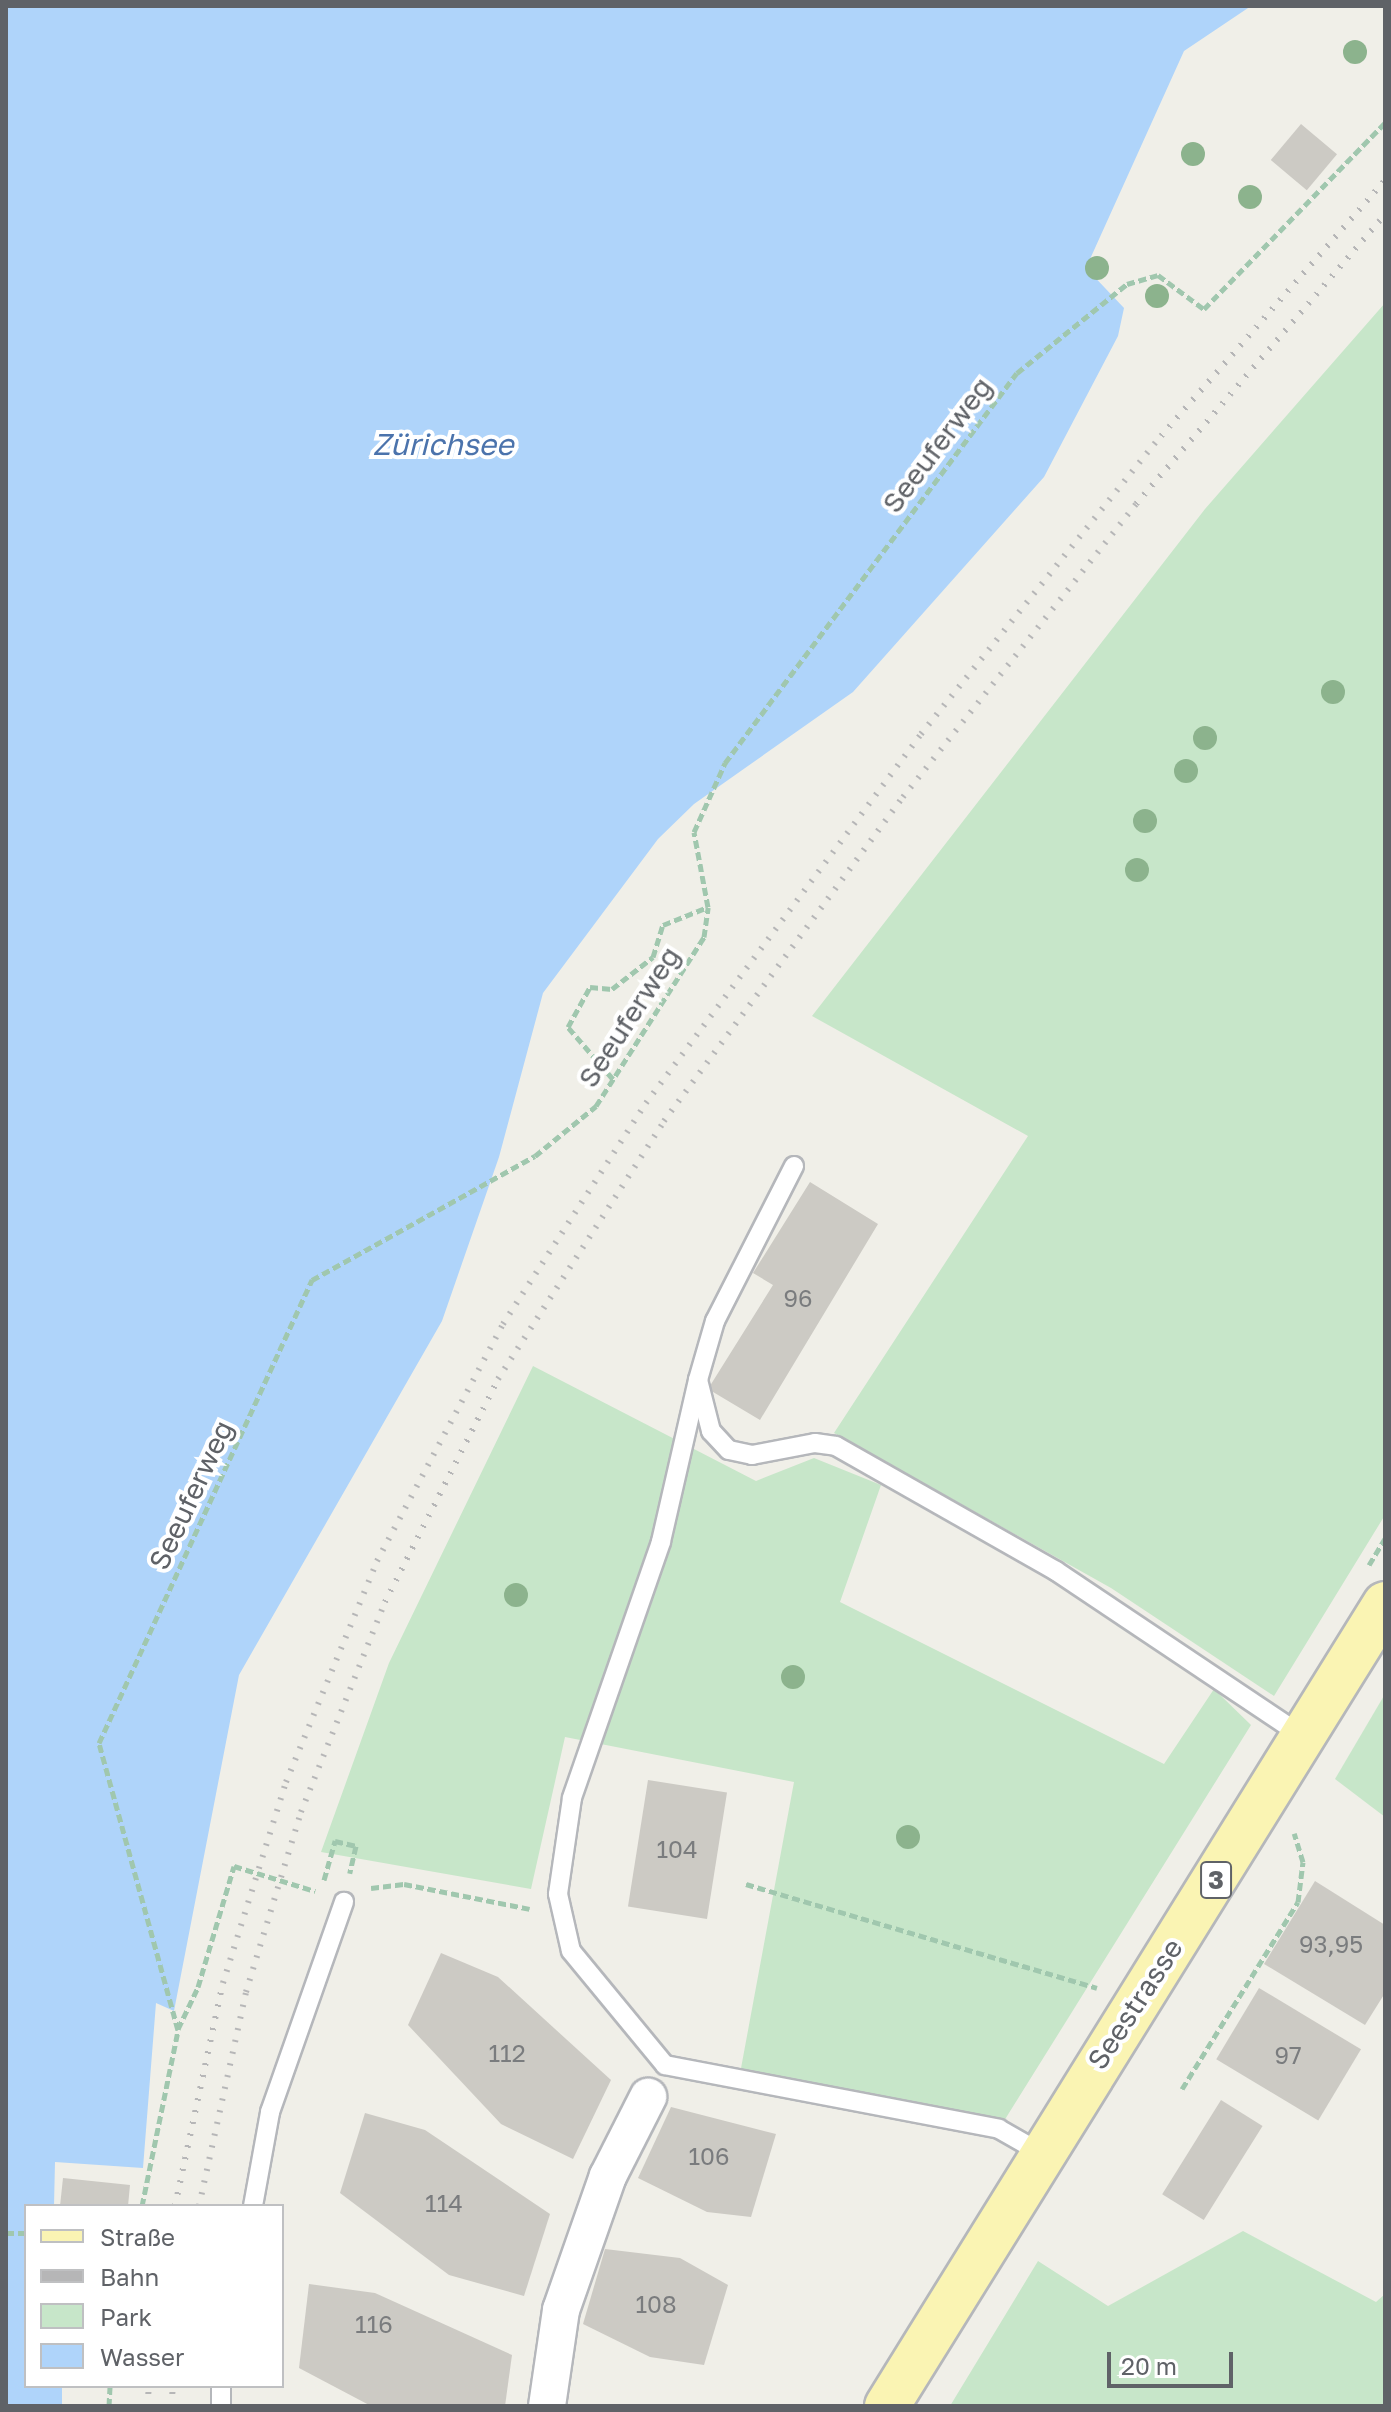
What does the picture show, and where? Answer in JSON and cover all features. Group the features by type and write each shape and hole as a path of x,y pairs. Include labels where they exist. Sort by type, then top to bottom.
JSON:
{"main road":[{"name":"Seestrasse","path":"887,2406 1130,2009 1385,1604"}],"street":[{"path":"547,2406 561,2310 608,2176 648,2097"}],"lane":[{"path":"794,1166 715,1321 698,1380 661,1542 572,1798 558,1894 571,1951 665,2065 999,2129 1041,2153"},
{"path":"698,1380 703,1419 729,1450 752,1455 815,1443 836,1446 1056,1571 1304,1737"},
{"path":"253,2204 270,2112 344,1902"}],"path":[{"name":"Seeuferweg","path":"142,2204 178,2030 99,1743 312,1280 535,1156 596,1106 704,937 708,907 694,832 725,763 1017,373 1127,284 1158,275 1204,309 1385,123"},
{"path":"613,1079 568,1027 590,987 612,989 653,957 663,925 708,907"},
{"path":"1182,2089 1298,1902 1303,1862 1290,1828"},
{"path":"178,2030 234,1866 320,1893 335,1841 356,1846 344,1902"},
{"path":"344,1902 356,1890 404,1884 563,1916"},
{"path":"746,1884 1101,1989 1130,2009"}],"green space":[{"path":"1385,303 1385,1515 1274,1696 1111,1588 834,1433 1028,1136 812,1016 1205,509"},
{"path":"533,1366 756,1481 814,1458 881,1485 840,1602 1164,1764 1214,1689 1251,1725 999,2129 739,2079 794,1782 565,1737 531,1889 321,1852 389,1663"},
{"path":"1385,1694 1385,1817 1335,1779"},
{"path":"1243,2231 1376,2302 1385,2294 1385,2406 950,2406 1038,2261 1108,2306"}],"water":[{"name":"Zürichsee","path":"6,6 1251,6 1184,51 1086,268 1124,308 1118,336 1044,477 853,692 694,804 658,839 543,993 499,1157 442,1321 239,1675 174,2011 156,2003 143,2168 55,2162 54,2204 24,2204 24,2388 62,2388 62,2406 6,2406"}],"building":[{"path":"1301,124 1337,154 1307,190 1271,160"},
{"path":"810,1182 878,1224 760,1420 708,1389 773,1285 753,1273"},
{"path":"648,1780 727,1793 707,1919 628,1906"},
{"path":"1315,1881 1385,1925 1385,1993 1365,2025 1264,1964"},
{"path":"441,1953 498,1977 611,2080 573,2159 501,2124 408,2025"},
{"path":"1259,1988 1361,2049 1318,2120 1216,2059"},
{"path":"1221,2100 1263,2126 1204,2220 1162,2194"},
{"path":"671,2107 776,2134 751,2217 707,2212 638,2178"},
{"path":"365,2113 425,2130 550,2214 524,2296 449,2275 340,2193"},
{"path":"63,2178 130,2185 128,2204 60,2204"},
{"path":"605,2249 680,2258 728,2285 704,2365 650,2357 583,2324"},
{"path":"309,2284 375,2293 512,2355 505,2406 371,2406 299,2368"}],"railway":[{"path":"175,2204 223,1983 286,1782 377,1561 503,1324 646,1103 921,734 1161,436 1385,180"},
{"path":"199,2204 246,1992 301,1812 385,1602 498,1379 664,1121 903,797 1136,504 1385,215"},
{"path":"147,2406 149,2388"},
{"path":"171,2406 173,2388"}]}
